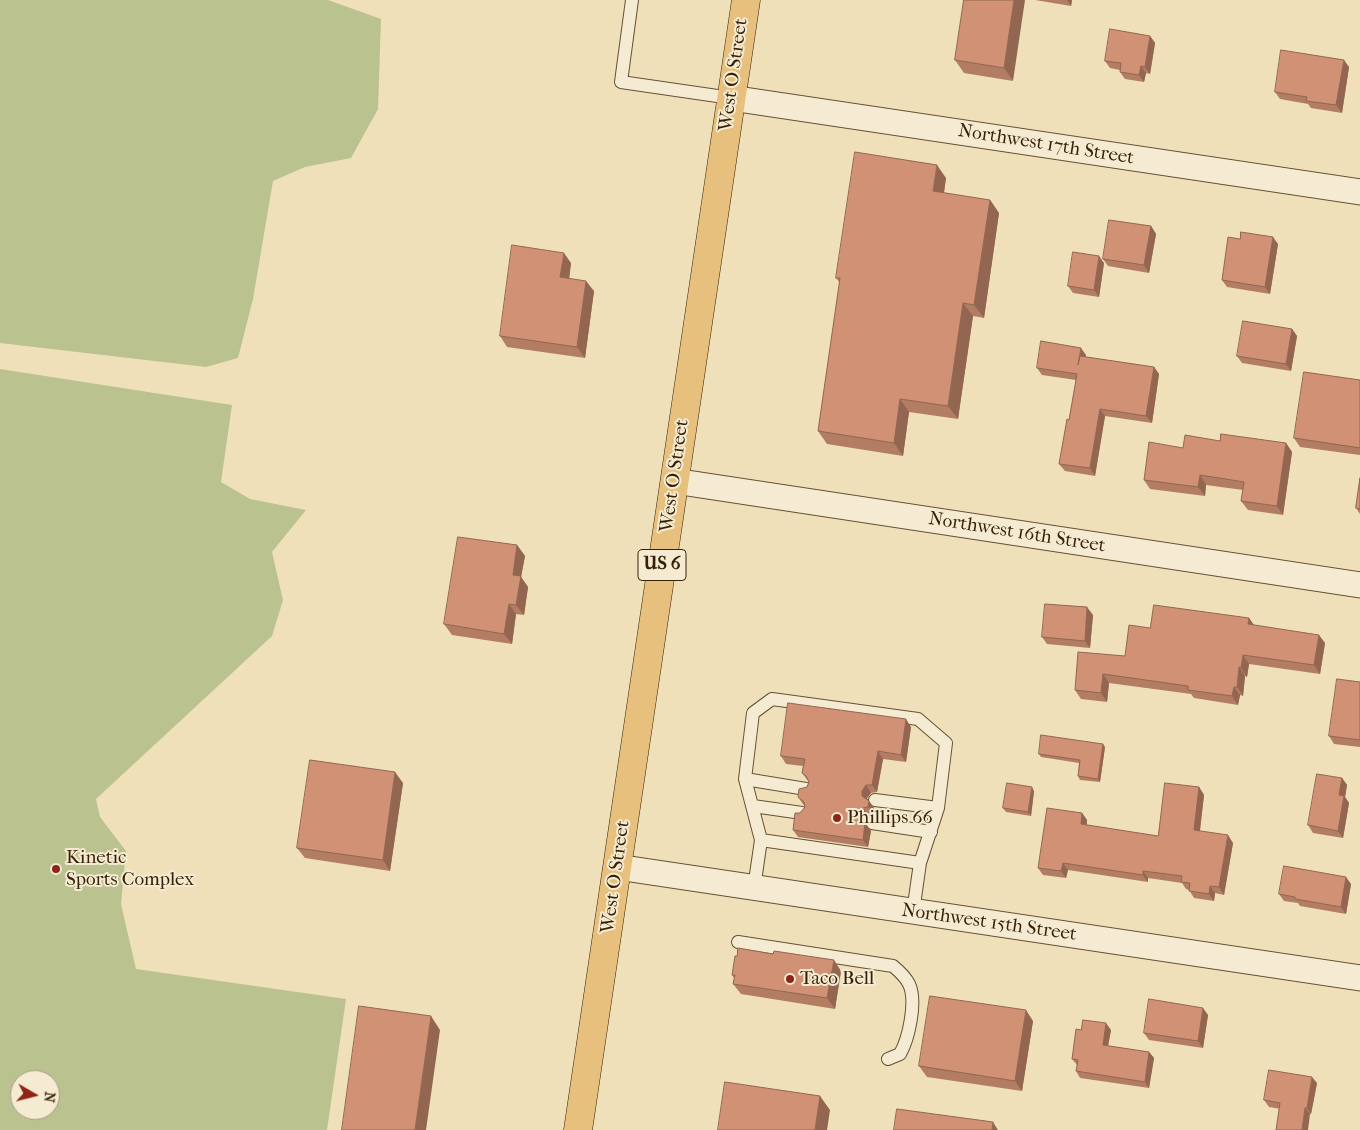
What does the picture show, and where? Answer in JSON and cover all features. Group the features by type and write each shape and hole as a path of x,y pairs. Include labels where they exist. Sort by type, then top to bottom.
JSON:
{"main road":[{"name":"West O Street","path":"578,1130 746,0"}],"street":[{"name":"Northwest 17th Street","path":"731,98 1360,192"},
{"name":"Northwest 16th Street","path":"674,481 1360,585"},
{"name":"Northwest 15th Street","path":"617,868 1360,978"}],"lane":[{"path":"632,0 621,82 731,98"},
{"path":"754,888 761,840 745,779 753,713 772,698 918,719 946,743 938,808 920,862 913,912"},
{"path":"745,779 806,789"},
{"path":"875,800 938,808"},
{"path":"753,806 802,813"},
{"path":"872,823 931,832"},
{"path":"761,840 920,862"},
{"path":"738,942 893,966 910,984 913,996 906,1044 900,1054 888,1058"}],"green space":[{"path":"0,0 328,0 381,19 378,109 351,158 305,167 273,181 253,299 238,358 206,367 0,343"},
{"path":"0,369 232,405 221,482 250,499 306,510 272,552 283,600 272,636 96,799 100,817 126,851 121,904 136,969 346,999 327,1130 0,1130"}],"building":[{"path":"964,0 1014,0 1004,68 955,60"},
{"path":"1110,29 1150,36 1145,67 1141,66 1139,75 1120,72 1121,63 1105,61"},
{"path":"1281,50 1344,60 1336,105 1306,101 1307,97 1275,92"},
{"path":"855,152 937,165 933,191 990,200 974,305 963,303 948,406 900,399 894,443 818,431 840,278 836,278"},
{"path":"1109,220 1151,226 1144,265 1103,259"},
{"path":"1241,232 1273,237 1265,287 1222,280 1228,237 1240,239"},
{"path":"512,245 564,253 560,277 586,281 577,347 500,336"},
{"path":"1073,252 1099,256 1094,290 1068,286"},
{"path":"1243,321 1292,329 1286,364 1237,356"},
{"path":"1041,341 1081,348 1078,365 1080,356 1154,367 1146,416 1100,409 1090,468 1059,464 1077,374 1037,368"},
{"path":"1304,372 1360,380 1360,448 1294,438"},
{"path":"1221,434 1286,443 1277,506 1241,501 1244,482 1200,475 1198,487 1144,480 1149,442 1183,448 1185,435 1220,441"},
{"path":"1360,478 1360,509 1356,508"},
{"path":"458,537 517,545 513,575 521,576 516,605 509,604 504,634 444,624"},
{"path":"1045,604 1087,607 1085,641 1042,637"},
{"path":"1154,605 1249,618 1248,624 1319,635 1314,665 1243,655 1241,668 1239,667 1237,687 1234,687 1232,696 1188,690 1188,686 1103,674 1101,693 1075,690 1078,652 1125,656 1129,625 1150,628"},
{"path":"1337,679 1360,682 1360,740 1329,736"},
{"path":"788,703 906,719 901,755 878,751 872,785 866,785 862,791 862,796 869,801 868,807 863,808 859,814 859,819 865,823 863,840 793,830 795,813 800,813 805,807 804,802 798,797 799,789 807,787 809,782 802,773 805,759 781,756"},
{"path":"1041,735 1103,744 1098,779 1078,776 1080,760 1039,754"},
{"path":"310,760 395,772 383,860 297,848"},
{"path":"1317,774 1342,778 1339,795 1344,796 1338,831 1308,825"},
{"path":"1007,783 1032,787 1028,812 1003,808"},
{"path":"1165,783 1199,787 1194,830 1228,835 1219,887 1210,886 1209,894 1189,891 1190,883 1181,882 1182,876 1143,871 1143,875 1063,863 1061,871 1038,868 1047,808 1082,813 1081,824 1158,836"},
{"path":"1284,866 1346,877 1341,907 1295,899 1295,897 1279,894"},
{"name":"Taco Bell","path":"738,948 773,954 774,951 834,960 827,998 733,984 735,975 732,975"},
{"path":"930,996 1026,1010 1015,1081 919,1066"},
{"path":"1149,999 1203,1008 1198,1041 1144,1033"},
{"path":"359,1006 431,1016 415,1130 342,1130"},
{"path":"1083,1020 1106,1023 1103,1045 1149,1052 1145,1082 1076,1071 1078,1060 1072,1059 1076,1029 1081,1030"},
{"path":"1269,1070 1312,1077 1302,1130 1276,1130 1280,1103 1264,1100"},
{"path":"725,1082 820,1096 815,1130 718,1130"},
{"path":"897,1109 993,1122 992,1130 894,1130"}],"place":[{"name":"Phillips 66","path":"837,818"},
{"name":"Kinetic Sports Complex","path":"56,869"},
{"name":"Taco Bell","path":"790,979"}]}
